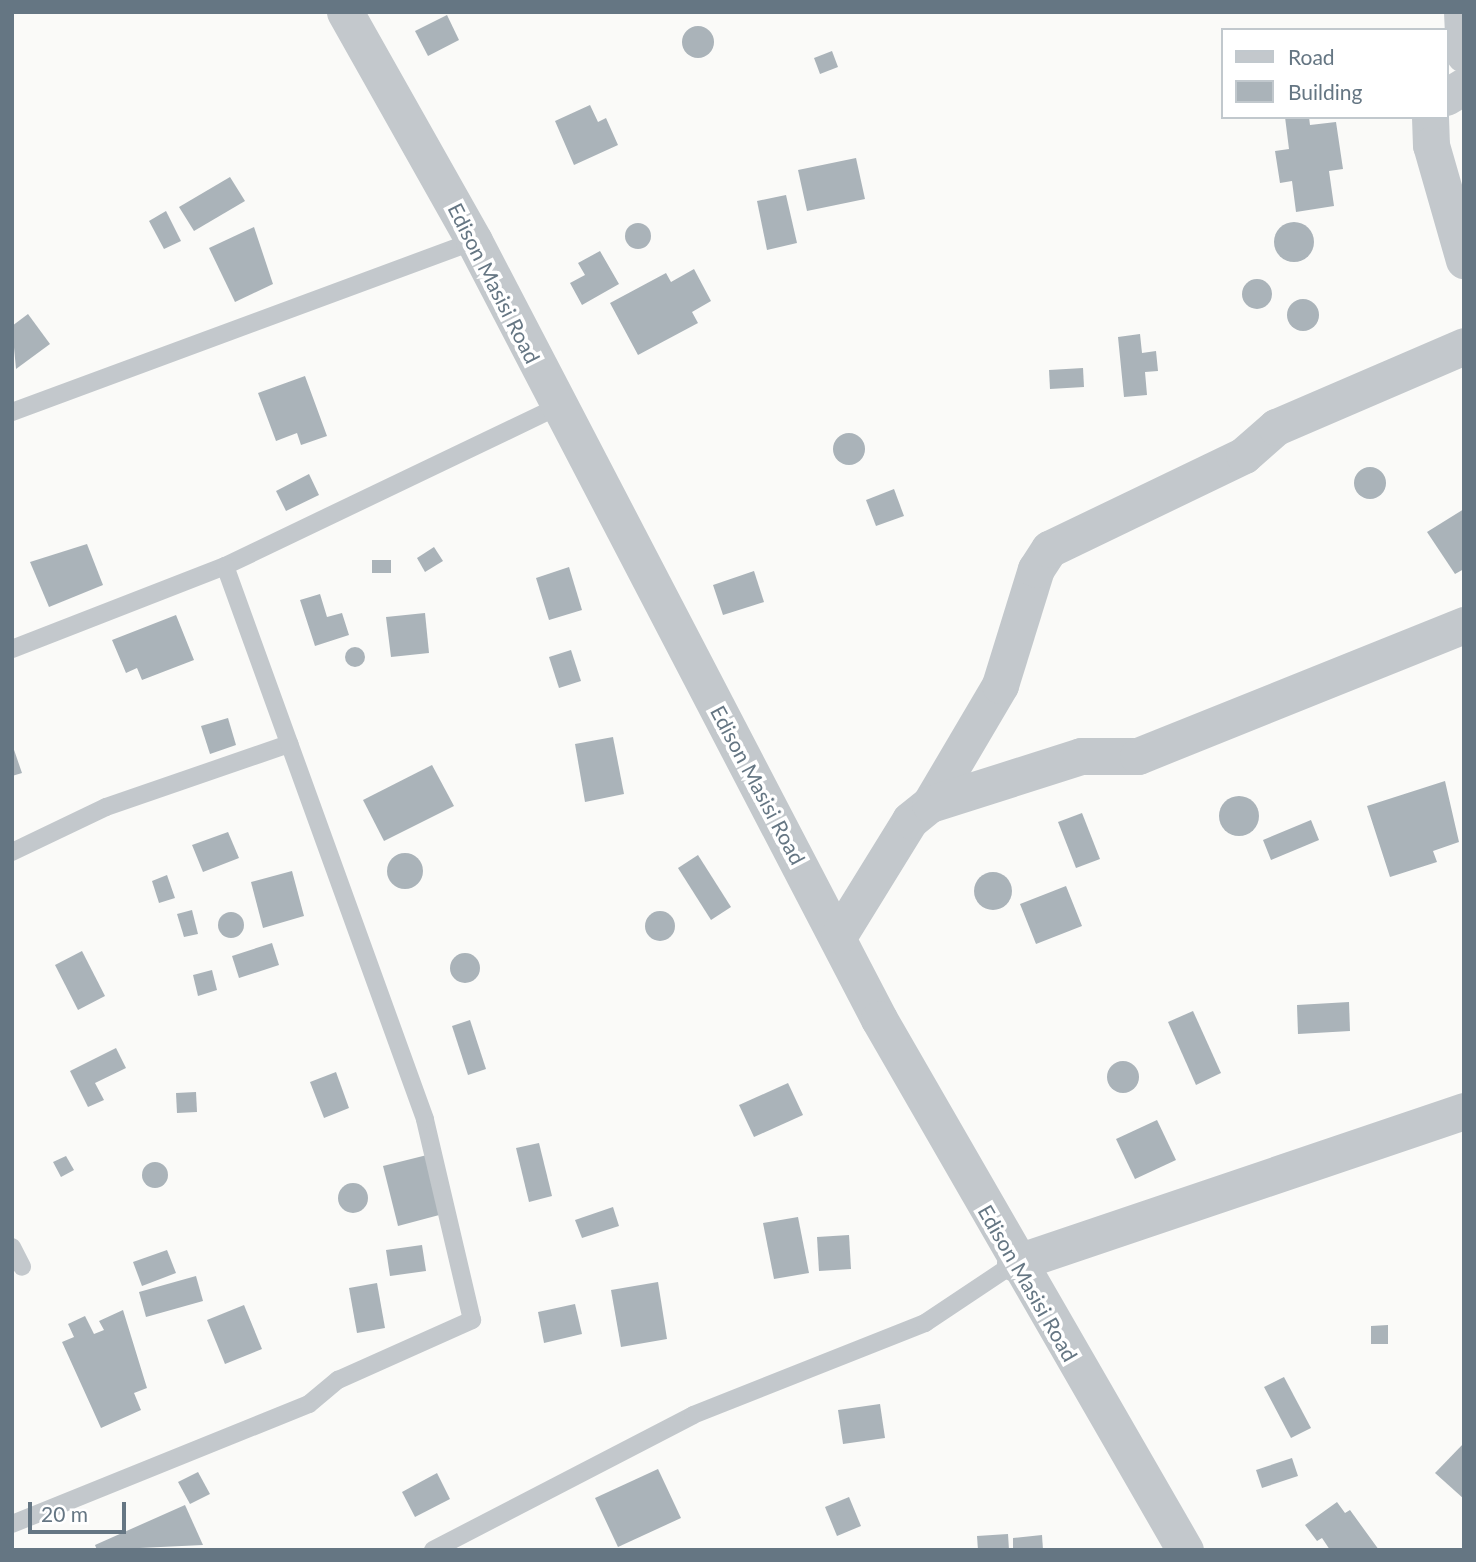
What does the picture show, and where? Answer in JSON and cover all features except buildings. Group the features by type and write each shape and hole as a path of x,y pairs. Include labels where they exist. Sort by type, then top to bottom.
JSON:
{"street":[{"name":"Edison Masisi Road","path":"345,12 474,241 557,407 1015,1264 1185,1550"},
{"path":"1462,12 1464,54"},
{"path":"1448,96 1464,86"},
{"path":"1430,119 1431,145 1464,260"},
{"path":"839,935 910,820 930,804 1000,685 1036,569 1048,549 1244,455 1276,427 1464,346"},
{"path":"930,804 1081,756 1138,756 1464,625"},
{"path":"1015,1264 1464,1111"}],"lane":[{"path":"12,412 474,241"},
{"path":"12,649 225,566 557,407"},
{"path":"12,1524 251,1430 309,1404 338,1380 472,1320 425,1119 225,566"},
{"path":"12,852 106,807 289,744"},
{"path":"12,1247 22,1267"},
{"path":"433,1550 693,1415 925,1323 1015,1264"}]}
